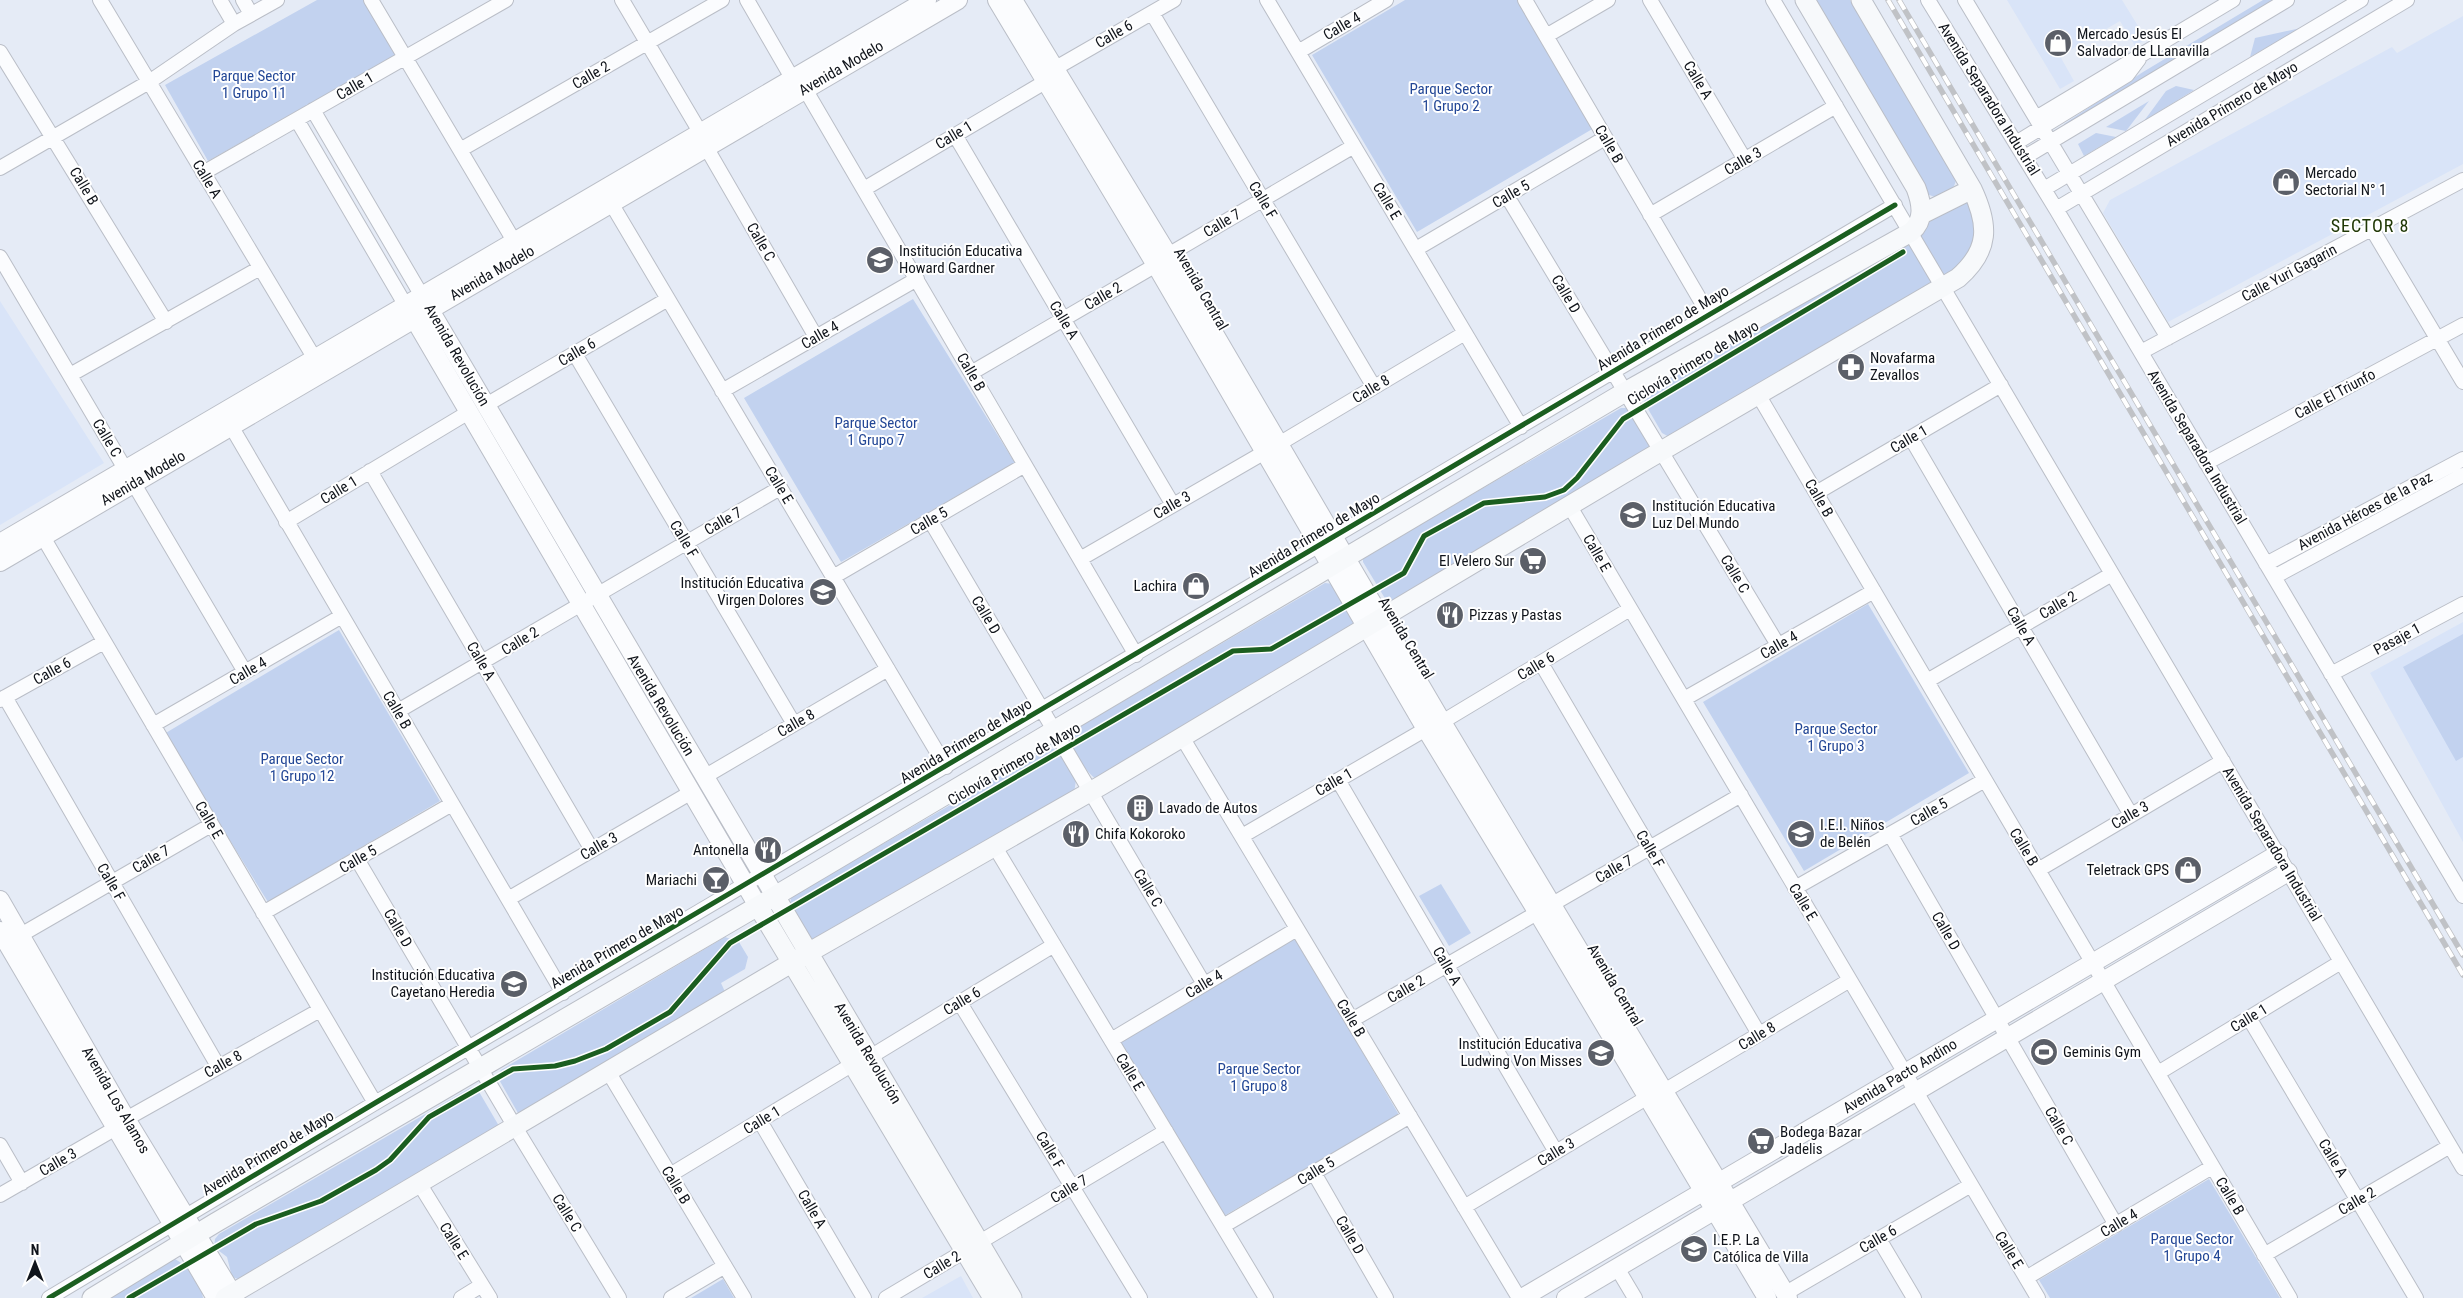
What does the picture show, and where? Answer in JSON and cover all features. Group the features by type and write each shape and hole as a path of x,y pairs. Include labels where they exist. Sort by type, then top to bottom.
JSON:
{"main road":[{"path":"92,1298 1338,564 1626,392 1911,232 1918,225 1922,214 1916,188 1805,0"},
{"path":"227,1297 808,953 1091,792 1569,505 1759,396 1943,287 1966,271 1974,262 1981,248 1984,224 1981,207 1860,0"},
{"path":"1922,214 1972,189"},
{"name":"Avenida Revolución","path":"775,896 808,953 862,1061 972,1247 1012,1298"},
{"name":"Avenida Revolución","path":"758,906 792,963 862,1061"},
{"name":"Avenida Revolución","path":"972,1247 993,1298"}],"street":[{"name":"Calle A","path":"100,0 314,359"},
{"path":"220,0 234,24"},
{"path":"243,0 251,14"},
{"path":"0,168 149,82 234,24 276,0"},
{"path":"371,0 514,241"},
{"name":"Calle 1","path":"203,173 506,0"},
{"name":"Calle C","path":"622,0 648,42 816,337"},
{"name":"Calle 2","path":"460,150 722,0"},
{"name":"Calle B","path":"747,0 864,189 1136,655"},
{"name":"Avenida Modelo","path":"426,303 514,241 703,139 798,83 926,0"},
{"name":"Avenida Modelo","path":"798,83 958,0"},
{"name":"Avenida Central","path":"997,0 1049,75 1162,260 1338,564 1656,1094 1720,1183 1787,1296"},
{"name":"Avenida Central","path":"1013,0 1049,75"},
{"name":"Calle 6","path":"1049,75 1174,0"},
{"name":"Calle E","path":"1267,0 1521,427"},
{"name":"Calle 4","path":"1298,52 1386,0"},
{"name":"Calle B","path":"1525,0 1708,315"},
{"path":"1546,36 1608,0"},
{"name":"Calle A","path":"1650,0 1745,160"},
{"name":"Avenida Separadora Industrial","path":"1773,0 2463,1168"},
{"name":"Avenida Separadora Industrial","path":"1928,0 2025,157 2463,896"},
{"name":"Avenida Separadora Industrial","path":"1966,0 2168,338"},
{"path":"2016,143 2039,122 2144,53 2233,0"},
{"path":"2025,157 2287,0"},
{"name":"Avenida Primero de Mayo","path":"2044,189 2361,0"},
{"name":"Avenida Primero de Mayo","path":"2056,209 2407,0"},
{"name":"Calle F","path":"1152,13 1374,387"},
{"name":"Calle B","path":"0,52 166,322"},
{"name":"Calle 1","path":"864,189 1049,75"},
{"name":"Calle 3","path":"1650,215 1836,106"},
{"name":"Avenida Revolución","path":"313,110 486,405 690,793 758,906"},
{"name":"Avenida Revolución","path":"297,120 469,412 704,777 775,896"},
{"name":"Calle A","path":"954,135 1173,505"},
{"name":"Calle 5","path":"1416,249 1605,138"},
{"name":"Avenida Modelo","path":"0,543 230,426 410,312 611,203 703,139"},
{"name":"Calle 7","path":"1162,260 1354,146"},
{"name":"Calle Yuri Gagarin","path":"2141,352 2463,180"},
{"name":"Calle D","path":"1507,196 1626,392"},
{"name":"Calle E","path":"611,203 946,768"},
{"name":"Avenida Primero de Mayo","path":"49,1298 375,1103 946,768 1895,205"},
{"path":"2372,229 2463,382"},
{"name":"Calle C","path":"0,257 245,672"},
{"name":"Calle 2","path":"971,373 1162,260"},
{"path":"70,375 260,268"},
{"name":"Calle 4","path":"722,391 917,280"},
{"name":"Calle 6","path":"486,405 668,299"},
{"name":"Avenida Modelo","path":"0,562 42,537 130,476 314,359 410,312"},
{"name":"Calle El Triunfo","path":"2206,463 2463,325"},
{"name":"Calle 8","path":"1271,449 1465,333"},
{"name":"Calle F","path":"575,354 794,724"},
{"name":"Calle 1","path":"1816,493 2001,385"},
{"name":"Calle C","path":"1626,392 1778,645"},
{"name":"Calle B","path":"1759,396 2290,1298"},
{"name":"Calle 1","path":"286,522 469,412"},
{"name":"Calle B","path":"230,426 563,993"},
{"name":"Calle A","path":"1911,438 2131,815"},
{"name":"Calle 3","path":"1080,559 1271,449"},
{"name":"Avenida Héroes de la Paz","path":"2266,564 2463,459"},
{"name":"Calle 5","path":"833,577 1025,465"},
{"name":"Calle A","path":"370,471 592,850"},
{"name":"Avenida Héroes de la Paz","path":"2274,577 2463,475"},
{"name":"Calle 7","path":"589,600 780,488"},
{"path":"2380,502 2387,515"},
{"name":"Calle E","path":"1569,505 2038,1298"},
{"name":"Calle D","path":"930,520 1054,730"},
{"name":"Calle E","path":"42,537 375,1103"},
{"name":"Calle 2","path":"1927,681 2112,574"},
{"name":"Calle 4","path":"1684,699 1874,591"},
{"name":"Calle 2","path":"398,711 589,600"},
{"name":"Pasaje 1","path":"2331,674 2463,604"},
{"name":"Calle 6","path":"1434,726 1630,609"},
{"name":"Calle 4","path":"153,725 342,616"},
{"name":"Calle 6","path":"2,699 104,642"},
{"name":"Calle F","path":"1540,663 1759,1034"},
{"name":"Calle 8","path":"704,777 888,669"},
{"name":"Calle F","path":"2,699 112,882 218,1066"},
{"name":"Calle 1","path":"1242,836 1434,726"},
{"name":"Calle C","path":"1054,730 1204,984"},
{"name":"Calle B","path":"1182,737 1520,1298"},
{"name":"Calle 3","path":"2038,870 2223,761"},
{"name":"Calle A","path":"1338,780 1556,1152"},
{"name":"Calle 5","path":"1795,888 1985,780"},
{"name":"Calle 3","path":"508,899 690,793"},
{"name":"Calle 7","path":"1545,909 1741,795"},
{"name":"Calle 5","path":"263,913 452,804"},
{"name":"Calle 7","path":"8,939 112,882 211,824"},
{"name":"Calle D","path":"1890,834 2003,1027"},
{"name":"Calle E","path":"995,847 1266,1298"},
{"name":"Avenida Pacto Andino","path":"1566,1298 1916,1092 2092,961 2278,854"},
{"name":"Calle D","path":"357,859 480,1069"},
{"name":"Avenida Pacto Andino","path":"1520,1298 1704,1193 1904,1073 2103,981 2288,872"},
{"name":"Avenida Los Alamos","path":"0,900 8,939 227,1297"},
{"name":"Calle 2","path":"1352,1020 1545,909"},
{"name":"Calle 4","path":"1111,1040 1297,929"},
{"name":"Calle 6","path":"862,1061 1054,945"},
{"name":"Calle 1","path":"2158,1074 2341,962"},
{"name":"Calle 8","path":"1656,1094 1850,980"},
{"name":"Calle F","path":"960,1003 1140,1298"},
{"name":"Calle 8","path":"121,1124 218,1066 320,1010"},
{"name":"Calle A","path":"2249,1018 2416,1298"},
{"name":"Calle C","path":"2003,1027 2116,1225"},
{"name":"Calle 1","path":"670,1175 862,1061"},
{"name":"Calle C","path":"480,1069 619,1298"},
{"name":"Calle B","path":"609,1072 744,1298"},
{"name":"Avenida Central","path":"1656,1094 1704,1193 1767,1298"},
{"name":"Calle 3","path":"1464,1207 1656,1094"},
{"name":"Calle 5","path":"1223,1226 1410,1116"},
{"name":"Calle A","path":"760,1121 864,1298"},
{"name":"Calle 3","path":"0,1195 121,1124"},
{"name":"Calle 7","path":"972,1247 1166,1131"},
{"path":"0,1145 22,1183"},
{"name":"Calle 2","path":"2264,1255 2450,1146"},
{"name":"Calle 4","path":"2026,1278 2212,1167"},
{"name":"Calle D","path":"1314,1172 1386,1298"},
{"name":"Calle E","path":"419,1183 490,1298"},
{"name":"Calle 6","path":"1787,1296 1879,1239 1971,1186"},
{"path":"1879,1239 1914,1298"},
{"name":"Calle 2","path":"886,1298 972,1247"},
{"path":"672,1298 725,1266"},
{"path":"1617,1268 1635,1298"},
{"path":"461,1298 482,1285"}],"shaded area":[{"name":"Mercado Jesús El Salvador de LLanavilla","path":"2007,0 2122,0 2146,39 2135,46 2120,21 2060,56 2074,81 2060,89"},
{"name":"Mercado Sectorial N° 1","path":"2463,16 2463,164 2168,322 2103,213 2110,200 2392,47 2397,53"},
{"path":"0,301 104,463 0,525"},
{"path":"2463,622 2463,842 2370,673"},
{"path":"961,1276 973,1298 922,1298"}],"green space":[{"name":"Parque Sector 1 Grupo 11","path":"317,0 364,0 396,55 208,161 165,85"},
{"name":"Parque Sector 1 Grupo 2","path":"1405,0 1518,0 1594,128 1417,232 1312,55"},
{"path":"1813,0 1850,0 1956,179 1953,188 1945,195 1936,197 1926,193"},
{"path":"2263,0 2281,0 2066,127 2064,124 2143,72"},
{"path":"2301,28 2250,57 2255,38"},
{"path":"2176,86 2194,90 2144,121 2166,91"},
{"path":"2149,101 2126,131 2106,127"},
{"path":"2096,133 2116,137 2084,156 2078,144"},
{"path":"1971,194 1977,250 1945,282 1914,232"},
{"path":"1903,243 1913,247 1931,277 1930,284 1671,438 1662,433 1644,402 1647,392"},
{"name":"Parque Sector 1 Grupo 7","path":"913,299 1015,463 841,562 744,398"},
{"path":"1621,408 1628,408 1651,441 1650,449 1392,603 1386,600 1363,562 1363,558"},
{"path":"1325,583 1333,584 1355,620 1353,625 1095,778 1084,767 1071,745 1070,738 1074,730"},
{"name":"Parque Sector 1 Grupo 3","path":"1868,604 1969,773 1804,871 1703,702"},
{"name":"Parque Sector 1 Grupo 12","path":"339,630 440,801 268,902 164,734"},
{"path":"2463,634 2463,757 2456,761 2403,667"},
{"path":"1049,748 1059,751 1076,780 1074,793 811,941 790,906 791,898"},
{"path":"1441,884 1471,933 1449,946 1419,896"},
{"path":"725,937 739,942 748,957 745,969 721,983 726,994 522,1115 518,1113 497,1076 501,1070"},
{"name":"Parque Sector 1 Grupo 8","path":"1296,938 1399,1115 1222,1217 1120,1042"},
{"path":"475,1087 499,1126 252,1274 238,1279 232,1277 227,1257 214,1247 215,1239 219,1234 470,1088"},
{"name":"Parque Sector 1 Grupo 4","path":"2209,1179 2280,1298 2050,1298 2039,1280"},
{"path":"175,1259 186,1266 203,1298 108,1298 166,1262"},
{"path":"723,1279 734,1298 691,1298"}],"railway":[{"path":"1888,0 2463,975"},
{"path":"1899,0 2463,955"}],"cycle path":[{"path":"49,1298 375,1103 1895,205"},
{"name":"Ciclovía Primero de Mayo","path":"129,1298 256,1224 321,1201 376,1170 390,1160 429,1117 513,1069 555,1066 575,1061 606,1049 670,1012 730,943 1233,651 1271,649 1404,573 1424,536 1484,503 1545,497 1564,490 1577,478 1623,419 1903,252"}],"place":[{"name":"Mercado Jesús El Salvador de LLanavilla","path":"2058,43"},
{"name":"Mercado Sectorial N° 1","path":"2286,182"},
{"name":"Institución Educativa Howard Gardner","path":"880,260"},
{"name":"Novafarma Zevallos","path":"1851,367"},
{"name":"Institución Educativa Luz Del Mundo","path":"1633,515"},
{"name":"El Velero Sur","path":"1533,561"},
{"name":"Lachira","path":"1196,586"},
{"name":"Institución Educativa Virgen Dolores","path":"823,592"},
{"name":"Pizzas y Pastas","path":"1450,615"},
{"name":"Lavado de Autos","path":"1140,808"},
{"name":"Chifa Kokoroko","path":"1076,834"},
{"name":"I.E.I. Niños de Belén","path":"1801,834"},
{"name":"Antonella","path":"768,850"},
{"name":"Teletrack GPS","path":"2188,870"},
{"name":"Mariachi","path":"716,880"},
{"name":"Institución Educativa Cayetano Heredia","path":"514,984"},
{"name":"Geminis Gym","path":"2044,1052"},
{"name":"Institución Educativa Ludwing Von Misses","path":"1601,1053"},
{"name":"Bodega Bazar Jadelis","path":"1761,1141"},
{"name":"I.E.P. La Católica de Villa","path":"1694,1249"}],"district":[{"name":"SECTOR 8","path":"2370,225"}]}
